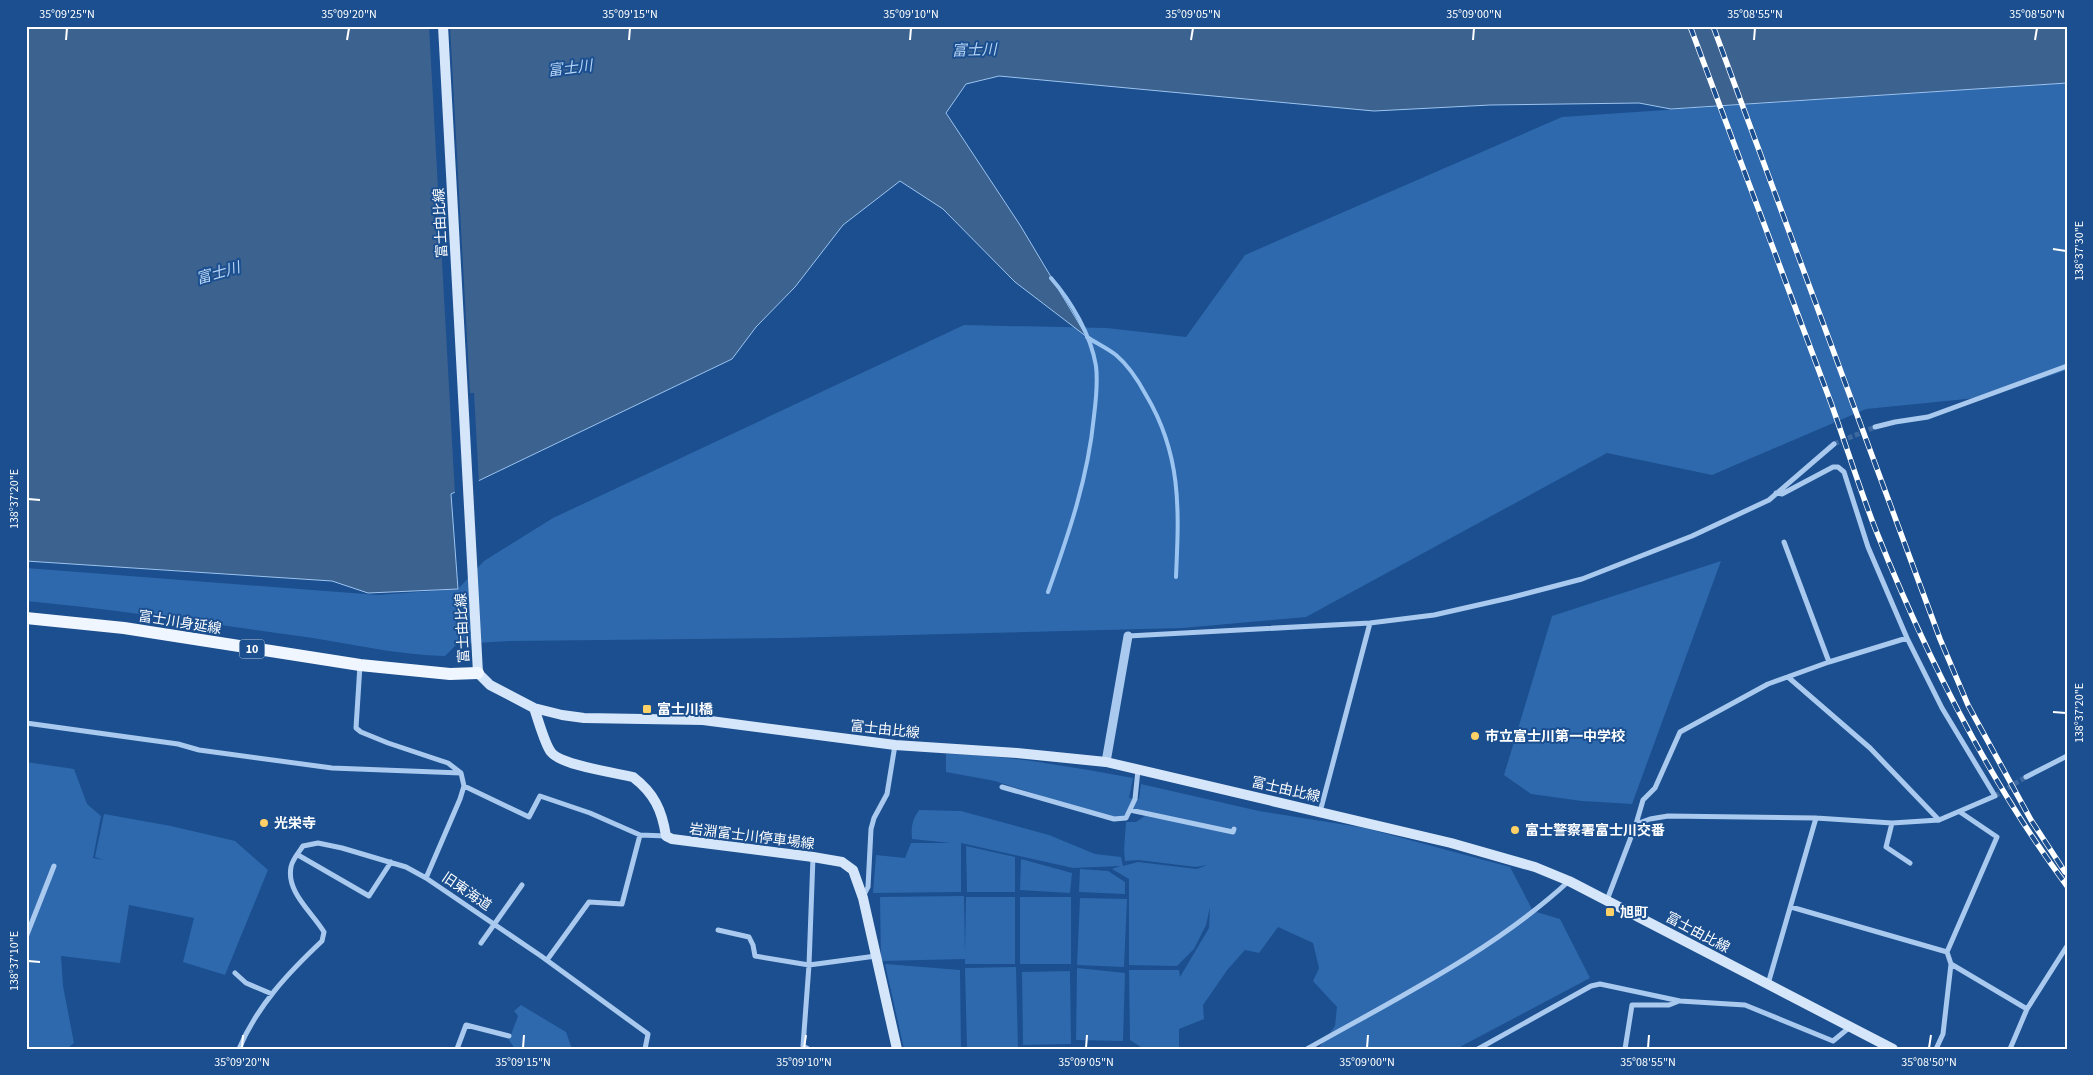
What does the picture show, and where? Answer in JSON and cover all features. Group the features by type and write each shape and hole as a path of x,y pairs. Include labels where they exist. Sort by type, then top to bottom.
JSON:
{"main road":[{"name":"富士由比線","path":"443,26 478,673 490,685 534,708 562,716 703,720 895,745 1017,753 1106,762 1451,843 1536,867 1569,881 1892,1049"},
{"name":"富士川身延線","path":"26,618 124,628 360,665 450,674 478,673"},
{"path":"534,708 550,752 558,758 633,777 658,805 662,813 666,836"},
{"name":"岩淵富士川停車場線","path":"666,836 680,841 842,862 853,870 863,898 897,1049"}],"street":[{"path":"1875,427 1928,417 2067,366"},
{"path":"1106,762 1128,636 1370,623 1459,610 1582,578 1692,536 1769,500 1834,444"},
{"path":"1636,824 1650,818 1668,816 1816,818 1892,822 1939,820 1995,796 1942,708 1907,638 1868,547 1844,472 1838,466 1833,466 1782,494 1776,493"},
{"path":"1784,542 1829,662"},
{"path":"1320,812 1370,623"},
{"path":"1607,900 1636,824 1643,800 1655,788 1680,732 1745,695 1788,677 1907,638"},
{"path":"360,665 356,728 361,732 448,763 461,773 464,786 530,817 540,796 590,813 640,835 666,836"},
{"path":"1788,677 1870,748 1939,820"},
{"path":"26,723 178,744 199,750 332,768 461,773"},
{"path":"863,898 868,887 871,829 874,818 887,794 895,745"},
{"path":"2026,777 2067,756"},
{"path":"1002,787 1114,819 1126,818 1135,799 1138,769"},
{"name":"旧東海道","path":"464,786 426,878 496,924 648,1034 645,1049"},
{"path":"1130,810 1233,832 1234,828"},
{"path":"1936,1049 1943,1034 1951,964 1947,952 1997,837 1960,812"},
{"path":"1768,984 1816,818"},
{"path":"1892,822 1886,847 1910,863"},
{"path":"547,960 589,902 622,904 640,835"},
{"path":"239,1049 248,1028 264,1002 322,941 324,932 300,900 293,887 291,865 302,846 318,843 342,848 406,866 426,878"},
{"path":"298,855 369,896 391,862"},
{"path":"808,1049 803,1046 809,965 813,857"},
{"path":"26,937 54,866"},
{"path":"1307,1049 1438,975 1494,940 1548,901 1569,881"},
{"path":"481,943 522,885"},
{"path":"1791,907 1947,952"},
{"path":"718,930 748,937 753,945 755,956 809,965 876,956"},
{"path":"2010,1049 2027,1009 2067,946"},
{"path":"1951,964 2027,1009"},
{"path":"235,973 246,983 272,994"},
{"path":"1478,1049 1591,986 1600,984 1680,1001 1745,1005 1833,1041 1850,1026"},
{"path":"1625,1049 1632,1005 1669,1004 1680,1001"},
{"path":"457,1049 466,1025 509,1036"}],"shaded area":[{"path":"2067,83 2067,370 1986,397 1866,409 1712,475 1607,453 1306,617 1183,628 784,638 510,641 457,644 445,656 392,651 201,622 26,601 26,568 378,595 458,589 484,561 553,518 964,325 1107,328 1186,337 1245,255 1562,117"},
{"path":"1721,561 1632,804 1582,801 1531,794 1504,775 1552,616"},
{"path":"946,754 1017,759 1133,778 1129,798 1139,799 1141,784 1259,811 1365,828 1510,867 1533,911 1560,919 1590,978 1456,1049 1318,1049 1335,1026 1337,1007 1313,981 1319,968 1313,943 1278,927 1259,953 1245,950 1228,969 1203,1005 1204,1019 1179,1029 1179,1049 1144,1049 1130,1040 1129,970 1179,970 1180,977 1209,928 1210,907 1206,925 1194,949 1177,966 1129,965 1129,879 1112,869 1120,866 1073,868 961,843 961,892 873,893 876,855 905,858 911,843 951,843 912,839 913,820 919,810 961,811 1049,835 1095,854 1121,857 1123,866 1138,862 1197,869 1207,865 1196,867 1138,860 1125,861 1124,850 1126,822 1136,822 1145,816 1198,825 1138,809 1116,820 995,781 946,772"},
{"path":"26,762 74,769 87,804 101,816 93,858 104,860 95,857 104,814 171,826 235,841 268,870 225,975 183,962 194,918 129,905 120,963 61,956 63,986 74,1043 67,1049 26,1049"},
{"path":"966,846 1015,857 1015,892 967,892"},
{"path":"1021,859 1072,873 1070,893 1020,890"},
{"path":"1080,869 1108,871 1125,882 1125,894 1079,892"},
{"path":"964,896 965,953 966,897 1015,897 1015,964 965,964 965,959 881,961 880,897"},
{"path":"1020,897 1071,897 1071,964 1020,964"},
{"path":"1080,898 1127,899 1124,967 1077,965"},
{"path":"885,964 960,970 961,1049 904,1049"},
{"path":"1016,967 1018,1049 967,1049 965,968"},
{"path":"1077,968 1125,973 1123,1041 1076,1040"},
{"path":"1070,971 1071,1044 1023,1045 1022,972"},
{"path":"521,1005 566,1032 572,1049 515,1049 509,1040 518,1016 514,1011"}],"water":[{"name":"富士川","path":"26,26 2067,26 2067,83 1671,109 1639,103 1490,105 1374,111 999,76 966,84 946,113 1020,225 1087,337 1015,282 943,209 900,181 843,225 795,287 756,327 732,359 451,494 458,589 368,593 332,581 26,561"}],"pier":[{"path":"429,26 450,26 470,393 474,393 479,484 455,495"}],"waterway":[{"path":"1048,592 1070,527 1082,483 1091,439 1097,385 1096,366 1090,342 1073,308 1051,278"},
{"path":"1087,337 1121,359 1140,384 1158,417 1166,439 1176,483 1178,529 1176,577"}],"tunnel":[{"path":"1834,444 1875,427"},
{"path":"1995,796 2026,777"}],"railway":[{"path":"1690,26 1831,403 1869,513 1894,575 1936,668 1984,758 2010,802 2067,886"},
{"path":"1713,26 1940,639 1968,705 2031,820 2065,872"}],"place":[{"name":"富士川橋","path":"647,709"},
{"name":"市立富士川第一中学校","path":"1475,736"},
{"name":"光栄寺","path":"264,823"},
{"name":"富士警察署富士川交番","path":"1515,830"},
{"name":"旭町","path":"1610,912"}]}
